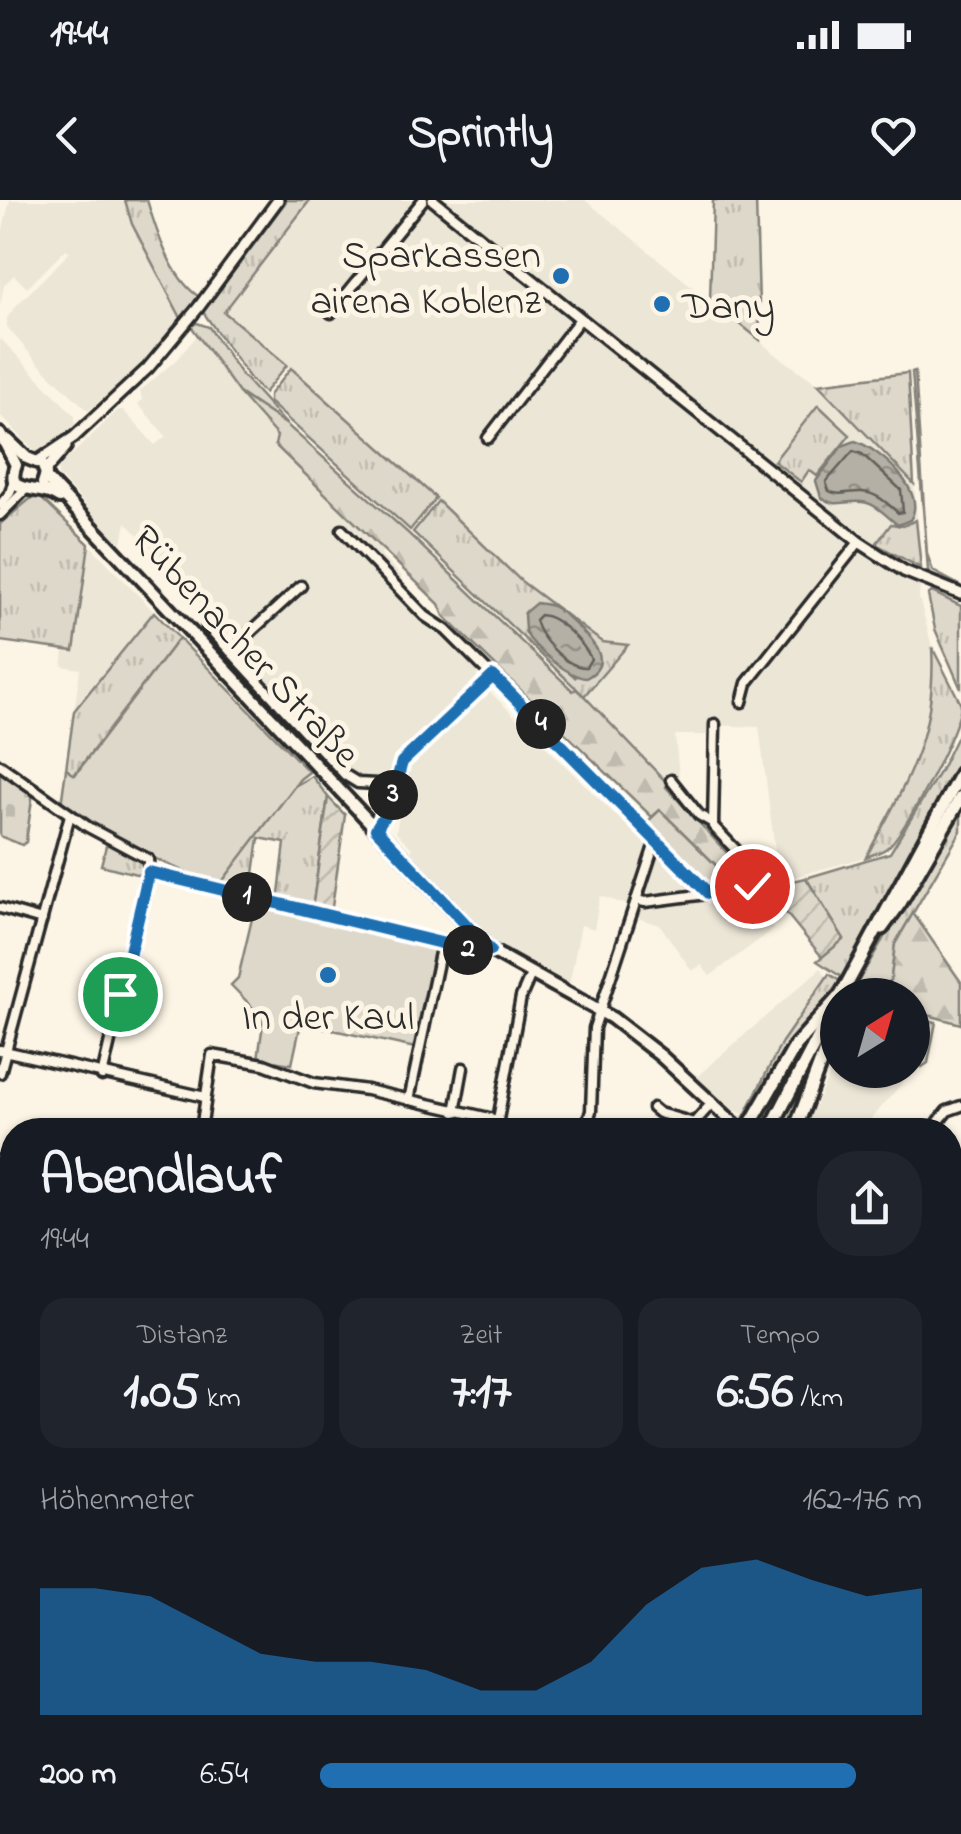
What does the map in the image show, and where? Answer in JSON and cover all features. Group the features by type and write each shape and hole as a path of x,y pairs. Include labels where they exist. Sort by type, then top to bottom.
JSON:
{"main road":[{"name":"Rübenacher Straße","path":"0,433 16,465"},
{"name":"Rübenacher Straße","path":"0,433 39,467 72,508 490,950 600,1010 649,1046 730,1118"},
{"path":"16,465 39,467 38,488 25,490 14,480 16,465"},
{"name":"Rübenacher Straße","path":"38,488 50,491 72,508"},
{"path":"876,935 891,898 961,773"},
{"path":"851,978 900,904 961,797"},
{"path":"751,1118 796,1045 820,1018"},
{"path":"776,1118 820,1034"},
{"path":"800,1118 820,1064"}],"street":[{"path":"39,467 161,354 278,200"},
{"path":"331,313 423,200"},
{"path":"432,200 859,542 901,569 961,594"},
{"path":"488,438 580,319"},
{"path":"0,505 10,494 14,480"},
{"path":"0,515 25,490"},
{"path":"342,530 424,616 446,630 708,893"},
{"path":"742,702 747,683 859,542"},
{"name":"Rübenacher Straße","path":"230,651 301,586"},
{"name":"Rübenacher Straße","path":"207,626 348,778 358,783 395,786"},
{"path":"373,826 391,801 406,758 493,676"},
{"path":"636,900 645,902 755,884 758,877 754,869 716,832 713,823 714,724"},
{"path":"0,765 70,815 148,859 149,872 102,1076"},
{"path":"671,780 698,815 713,823"},
{"path":"0,1072 70,815"},
{"path":"588,1118 592,1044 600,1010 658,842"},
{"path":"149,872 478,952 490,950"},
{"path":"0,908 42,920"},
{"path":"409,1100 442,943"},
{"path":"498,1118 521,997 531,974"},
{"path":"3,1051 205,1097"},
{"path":"202,1118 212,1056 264,1064 314,1083 409,1100 474,1118"},
{"path":"455,1112 463,1068"},
{"path":"700,1118 712,1103"},
{"path":"654,1108 672,1118"}],"shaded area":[{"path":"10,200 125,200 132,224 181,318 181,323 130,376 88,411 7,327 7,318 15,307 70,252 66,249 27,288 14,275 4,285 0,306 0,241"},
{"path":"310,200 585,200 818,384 914,484 922,568 919,597 932,647 934,683 921,750 911,777 866,857 779,881 759,727 712,725 712,735 675,735 680,787 674,795 584,696 627,646 602,642 521,581 368,435 223,312","holes":["842,446 908,484 915,506 910,521 862,502 837,505 821,497 816,480"]},
{"path":"197,336 278,437 276,446 382,550 381,556 401,575 403,598 479,672 466,696 404,754 388,776 363,778 348,770 209,621 213,616 126,522 122,543 117,538 116,543 83,510 85,504 58,475 58,468 118,410 123,410 155,445 166,436 138,404 142,400 140,391"},
{"path":"0,338 75,416 75,424 45,453 37,453 0,415"},
{"path":"89,544 154,612 74,711 80,669 62,666 64,651 74,650"},
{"path":"488,690 646,845 627,905 600,896 594,929 581,925 569,986 491,939 411,854 412,848 396,832 408,766"},
{"path":"660,855 695,887 691,893 643,899"},
{"path":"727,893 756,910 774,929 710,976 701,965 692,971 660,925 637,918 641,904"},
{"path":"821,968 827,978 820,978 820,988 782,1042 743,1113 730,1109 694,1079"},
{"path":"823,1088 898,1088 872,1118 810,1118"}],"green space":[{"path":"125,200 147,200 172,266 198,296 181,323 132,224"},
{"path":"287,200 310,200 224,312 287,365 264,393 203,312"},
{"path":"713,200 756,200 760,340 710,300"},
{"path":"197,323 209,327 240,373 287,425 239,393 191,326"},
{"path":"291,368 436,498 410,530 269,402 269,395"},
{"path":"915,371 927,554 933,571 961,586 929,574 928,570 912,372"},
{"path":"908,373 914,484 818,384"},
{"path":"239,393 287,425 409,534 573,691 576,689 584,696 752,880 738,887 660,810 652,817 444,616 439,604 275,445 277,436"},
{"path":"818,405 850,435 817,476 809,470 801,482 774,461"},
{"path":"40,497 89,544 74,651 0,641 0,524 30,499"},
{"path":"438,501 521,581 602,642 628,645 584,696 413,532","holes":["539,605 576,678 525,630"]},
{"path":"916,520 921,568 876,544 891,524 903,526"},
{"path":"932,592 961,606 961,689 935,629 928,595"},
{"path":"154,612 179,638 74,775 66,769 74,711"},
{"path":"179,638 309,772 218,887 116,841 61,805 66,769 75,775"},
{"path":"932,647 961,704 959,716 907,822 888,847 866,857 906,782 924,733"},
{"path":"961,728 961,765 843,978 817,961 844,939 806,878 890,853"},
{"path":"0,769 33,792 26,842 22,845 0,836"},
{"path":"312,776 328,797 312,910 278,902 285,843 259,838 251,895 218,887 293,787"},
{"path":"328,797 345,815 331,914 312,910"},
{"path":"961,806 961,831 895,944 891,978 860,978"},
{"path":"660,810 738,887 711,883 686,868 644,825"},
{"path":"107,842 147,863 144,876 101,865"},
{"path":"806,878 844,939 822,957 765,887"},
{"path":"260,903 436,944 415,1048 301,1023 292,1064 258,1059 264,1016 231,985 238,978 255,906"},
{"path":"913,913 961,982 961,1024 930,1016 930,978 891,978 895,944"},
{"path":"820,987 820,1008 745,1115 782,1042"},
{"path":"930,1021 936,1022 930,1053"},
{"path":"820,1022 769,1118 757,1118 791,1057"},
{"path":"820,1045 820,1051 794,1118 782,1118"}],"water":[{"path":"855,441 888,462 908,485 914,509 910,520 898,525 867,503 836,503 821,497 816,481 842,446"},
{"path":"536,603 559,610 590,640 600,659 599,666 586,678 552,660 525,631 524,613"}],"place":[{"name":"Sparkassen airena Koblenz","path":"561,276"},
{"name":"Dany","path":"662,304"},
{"name":"In der Kaul","path":"328,975"}],"route":[{"path":"120,994 149,872 478,952 490,950 376,829 389,808 402,762 493,676 708,893 752,886"}]}
